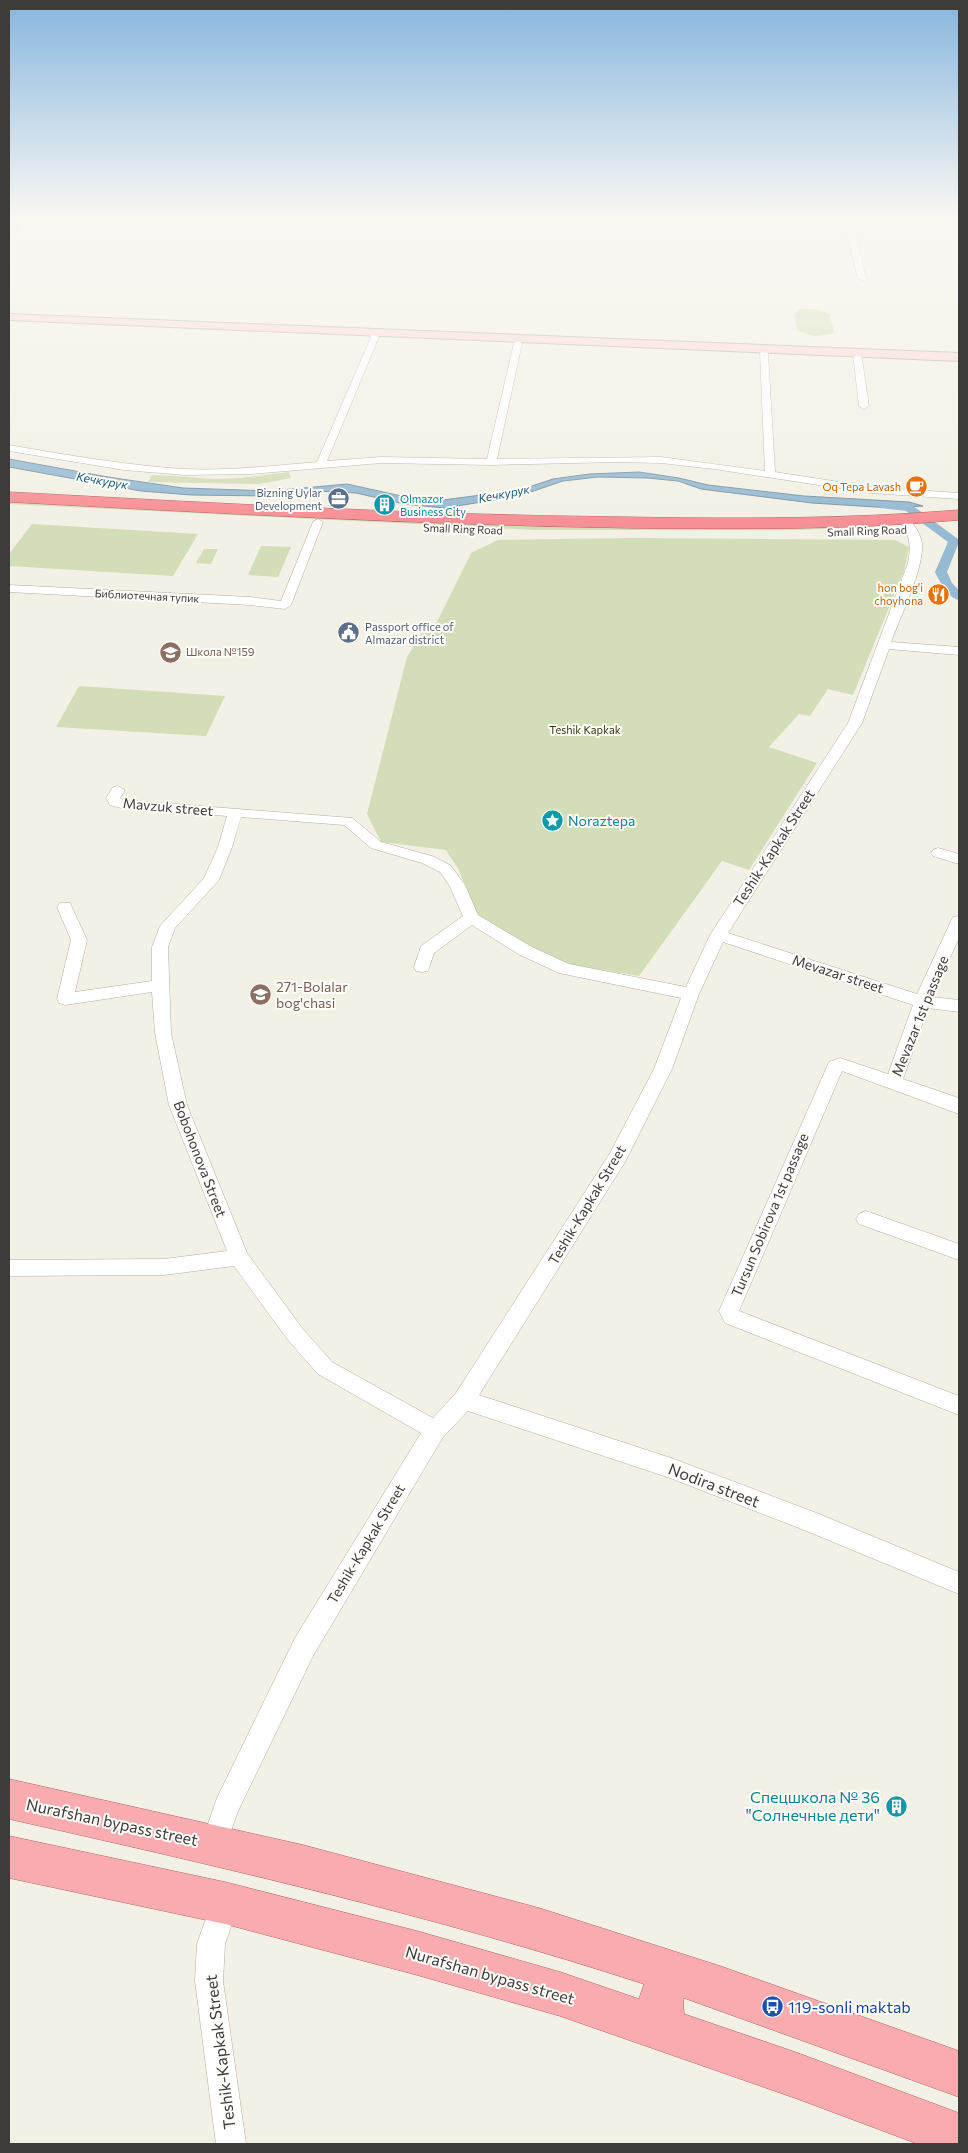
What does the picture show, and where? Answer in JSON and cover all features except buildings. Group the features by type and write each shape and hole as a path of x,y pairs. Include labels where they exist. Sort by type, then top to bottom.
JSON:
{"highway":[{"name":"Small Ring Road","path":"9,497 506,521 910,524"},
{"name":"Small Ring Road","path":"9,507 463,530 566,533 840,532 910,524"},
{"path":"910,524 953,521"}],"main road":[{"path":"22,322 373,335 764,353 857,355"},
{"path":"105,322 959,359"},
{"name":"Nurafshan bypass street","path":"9,1799 214,1844 480,1912 677,1974 959,2074"},
{"name":"Nurafshan bypass street","path":"9,1857 225,1903 418,1953 666,2030 959,2136"},
{"path":"666,2030 661,2013 660,1997 666,1984 677,1974"}],"street":[{"path":"321,464 373,335"},
{"path":"491,462 518,343"},
{"path":"764,353 770,475"},
{"path":"857,355 864,406"},
{"path":"9,448 124,468 185,472 251,471 381,460 491,462 639,459 689,463 871,490 959,496"},
{"name":"Библиотечная тупик","path":"9,589 250,601 285,605 318,522"},
{"name":"Teshik-Kapkak Street","path":"214,1844 226,1807 304,1647 435,1430 464,1400 618,1158 663,1069 691,994 718,935 855,723 911,572 917,548 916,535 910,524"},
{"path":"883,644 898,647 959,651"},
{"name":"Mavzuk street","path":"118,790 113,798 115,802 121,804 235,812"},
{"path":"235,812 347,821 357,826 367,841 373,844 437,864 447,870 453,876 471,918 526,951 565,969 691,994"},
{"name":"Bobohonova Street","path":"235,812 225,847 210,880 168,926 160,947 163,1033 178,1105 239,1257 295,1334 325,1368 435,1430"},
{"path":"938,853 959,859"},
{"path":"65,907 79,940 65,999 160,985"},
{"path":"422,967 427,950 471,918"},
{"name":"Mevazаr 1st passage","path":"893,1084 922,1002 959,921"},
{"name":"Mevazаr street","path":"718,935 922,1002 959,1006"},
{"name":"Tursun Sobirova 1st passage","path":"959,1107 840,1064 834,1066 729,1311 732,1317 744,1322 959,1406"},
{"path":"866,1219 959,1252"},
{"path":"9,1268 164,1267 239,1257"},
{"name":"Nodira street","path":"464,1400 671,1468 806,1520 959,1583"},
{"name":"Teshik-Kapkak Street","path":"225,1903 211,1944 210,1981 231,2144"}],"green space":[{"path":"795,322 831,322 834,331 832,334 814,336 797,331"},
{"path":"289,472 291,478 259,484 148,482 152,475 223,479"},
{"path":"9,500 541,526 793,527 875,524 876,527 795,530 537,530 9,504"},
{"path":"32,524 198,534 173,576 9,566 9,554"},
{"name":"Teshik Kapkak","path":"632,538 895,540 909,547 904,571 853,695 828,689 810,716 799,714 769,747 817,763 749,870 722,861 639,976 561,963 477,919 459,870 446,850 381,842 367,814 407,657 424,630 437,622 471,553 498,540"},
{"path":"261,546 291,547 278,577 248,575"},
{"path":"204,549 218,549 211,564 196,563"},
{"path":"79,686 225,696 206,736 56,727"}],"water":[{"path":"9,459 183,488 271,491 347,484 415,499 435,501 520,490 553,479 589,474 639,472 679,478 708,485 804,496 909,502 923,506 892,508 812,503 701,489 678,481 598,477 563,481 519,496 444,508 404,504 356,493 314,491 272,496 191,495 141,491 9,467"}],"waterway":[{"name":"Кечкурук","path":"885,506 909,508 954,541 941,572 947,584 959,597"}],"place":[{"name":"Oq Tepa Lavash","path":"917,487"},
{"name":"Bizning Uylar Development","path":"338,499"},
{"name":"Olmazor Business City","path":"384,505"},
{"name":"hon bog'i choyhona","path":"939,594"},
{"name":"Passport office of Almazar district","path":"349,633"},
{"name":"Школа №159","path":"170,652"},
{"name":"Noraztepa","path":"552,821"},
{"name":"271-Bolalar bog'chasi","path":"260,995"},
{"name":"Спецшкола № 36 \"Солнечные дети\"","path":"896,1806"},
{"name":"119-sonli maktab","path":"772,2007"}]}
